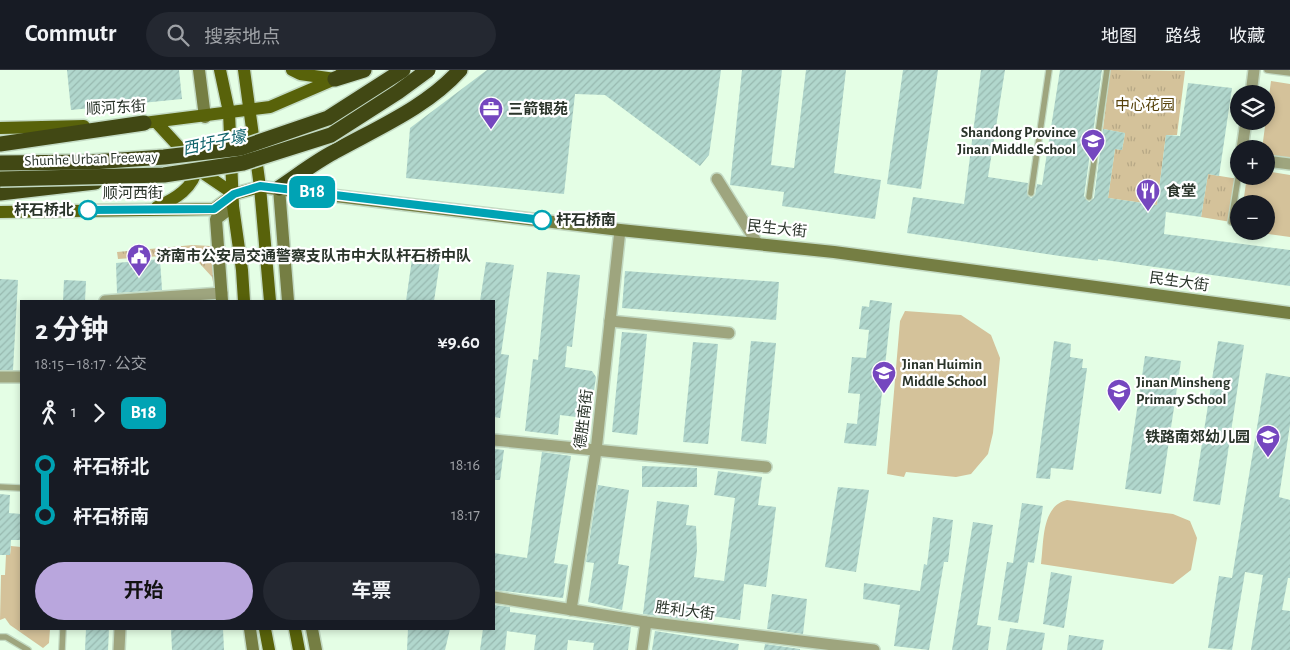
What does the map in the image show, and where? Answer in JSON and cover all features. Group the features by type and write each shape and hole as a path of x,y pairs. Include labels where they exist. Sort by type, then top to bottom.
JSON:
{"highway":[{"path":"340,75 364,70"},
{"name":"Shunhe Urban Freeway","path":"0,163 92,162 164,157 241,148 328,118 403,70"},
{"name":"Shunhe Urban Freeway","path":"0,179 164,175 243,163 331,135 398,92 428,70"},
{"path":"279,188 332,152 387,124 427,99 460,70"},
{"path":"0,144 150,123"},
{"path":"0,193 164,175"}],"main road":[{"path":"199,70 205,116"},
{"path":"220,70 229,112 231,180 244,300"},
{"path":"292,70 300,74 340,75"},
{"path":"245,71 260,186 270,300"},
{"path":"150,123 270,107 340,75"},
{"name":"顺河东街","path":"0,128 150,123 177,145 197,167 233,200"},
{"path":"150,210 174,199 189,186 196,176 197,167"},
{"name":"民生大街","path":"260,186 620,230 757,243 1290,313"},
{"name":"顺河西街","path":"0,212 214,209 260,186"},
{"path":"279,188 288,300"},
{"path":"222,297 216,220 233,200"},
{"path":"250,630 254,650"},
{"path":"265,630 269,650"},
{"path":"295,630 299,650"},
{"path":"312,630 316,650"}],"street":[{"path":"1252,85 1254,70"},
{"path":"1275,162 1290,164"},
{"path":"717,179 757,243"},
{"name":"德胜南街","path":"571,610 596,451 620,230"},
{"path":"134,300 222,297"},
{"path":"610,321 729,333"},
{"path":"0,377 20,377"},
{"path":"495,440 766,467"},
{"name":"胜利大街","path":"495,597 646,622 874,650"},
{"path":"642,650 646,622"},
{"path":"119,650 120,630"}],"lane":[{"path":"1030,193 1049,70"},
{"path":"1089,197 1107,70"},
{"path":"1267,70 1290,73"},
{"path":"0,487 20,488"},
{"path":"62,650 63,630"},
{"path":"0,637 6,637 28,650"},
{"path":"16,650 17,643"}],"green space":[{"name":"中心花园","path":"1110,70 1185,71 1177,135 1166,135 1157,205 1108,198 1115,149 1122,150 1125,133 1103,129"},
{"path":"1271,81 1290,84 1290,159 1275,156 1275,140 1263,140 1265,130 1275,130 1275,85 1270,85"},
{"path":"1275,172 1290,175 1290,237 1275,235 1275,195 1244,195 1246,185 1275,185"},
{"path":"1208,174 1230,178 1230,185 1237,185 1235,195 1230,195 1230,222 1201,217"},
{"path":"193,245 210,246 217,287 214,287 212,277 191,254 118,259 117,252"},
{"path":"905,311 961,315 991,335 1000,358 993,433 988,454 971,474 956,477 906,472 904,477 887,474 900,321"},
{"path":"1067,500 1173,514 1190,521 1197,538 1191,570 1173,584 1041,564 1045,526 1048,517 1052,510"},
{"path":"11,546 20,547 20,630 50,630 49,643 43,648 10,625 5,618 0,620 1,575 5,575 6,555 10,555"}],"building":[{"path":"67,70 179,70 182,99 71,110"},
{"name":"三箭银苑","path":"487,70 721,70 709,155 700,166 605,95 575,94 564,194 406,178 410,128"},
{"path":"742,70 782,70 771,165 794,168 806,70 846,70 834,173 881,180 875,219 782,206 784,192 730,185"},
{"path":"903,70 938,70 921,189 887,184"},
{"path":"981,70 1005,70 988,177 1028,183 1027,194 1031,198 1035,195 1037,184 1042,185 1060,70 1102,70 1084,196 1089,202 1094,198 1103,129 1125,133 1122,150 1115,149 1108,198 1157,205 1166,135 1180,136 1188,83 1230,88 1230,102 1219,176 1208,174 1201,217 1166,212 1164,234 1290,250 1290,286 1098,259 1098,261 1060,256 907,233 913,197 964,204"},
{"path":"413,252 441,255 434,300 406,300"},
{"name":"济南市公安局交通警察支队市中大队杆石桥中队","path":"160,259 162,290 117,293 116,263"},
{"path":"486,262 514,265 501,354 509,355 500,418 495,417 495,300 480,300"},
{"path":"625,271 779,282 776,320 622,308"},
{"path":"547,272 580,275 572,347 567,346 565,367 592,371 596,377 592,405 584,418 560,415 558,435 525,431 533,359 538,360"},
{"path":"0,279 18,280 13,370 0,370"},
{"path":"64,280 86,281 85,300 63,300"},
{"path":"870,300 892,303 876,446 844,443 847,423 857,424 860,394 848,393 852,357 866,358 869,330 859,329 862,306 869,307"},
{"path":"622,332 647,334 637,435 612,432"},
{"path":"751,341 776,343 766,444 741,441"},
{"path":"1054,341 1071,344 1070,357 1083,359 1082,368 1087,368 1073,470 1051,468 1050,479 1036,478"},
{"path":"1218,341 1244,345 1220,505 1193,501"},
{"path":"693,342 718,344 708,444 683,442"},
{"path":"1145,356 1181,361 1161,494 1125,489"},
{"name":"铁路南郊幼儿园","path":"1266,373 1290,377 1290,425 1279,497 1290,500 1290,578 1288,578 1282,610 1290,611 1290,650 1251,650 1263,575 1245,572 1232,650 1208,648 1219,576 1232,578"},
{"path":"495,449 504,450 500,480 495,480"},
{"path":"542,452 571,456 554,563 568,565 563,598 495,590 495,553 527,558"},
{"path":"642,466 697,468 697,487 642,487"},
{"path":"718,471 762,477 758,505 776,507 766,587 744,584 740,620 689,613 688,620 643,614 657,501 689,505 686,525 696,526 697,550 694,577 724,581 735,498 714,495"},
{"path":"598,485 629,490 618,564 629,566 622,610 588,602 594,563 586,562"},
{"path":"838,487 869,490 856,572 825,567"},
{"path":"0,494 10,495 9,513 20,514 20,540 11,540 10,555 0,555"},
{"path":"1022,503 1043,506 1034,563 1028,562 1018,623 998,620 1007,562 1013,563"},
{"path":"933,517 953,520 948,562 944,562 929,650 894,646 900,605 863,599 864,583 920,591 924,564 927,565"},
{"path":"973,522 993,525 977,625 991,627 988,650 952,650"},
{"path":"1051,572 1072,576 1064,628 1043,624"},
{"path":"772,594 807,599 803,634 767,629"},
{"path":"495,605 510,607 510,612 631,627 628,650 593,650 594,643 568,640 567,650 534,650 536,635 507,631 505,650 480,650 483,630 495,630"},
{"path":"1010,628 1045,633 1042,650 1006,650"},
{"path":"86,630 109,630 108,650 85,650"},
{"path":"171,630 223,630 224,650 172,650"},
{"path":"408,630 450,630 445,650 407,650"},
{"path":"655,631 739,644 738,650 652,650"},
{"path":"1069,635 1104,640 1102,650 1067,650"},
{"path":"765,644 800,649 800,650 764,650"}],"waterway":[{"name":"西圩子壕","path":"348,116 377,95"},
{"name":"西圩子壕","path":"323,127 338,122"},
{"name":"西圩子壕","path":"195,161 223,157"},
{"name":"西圩子壕","path":"96,169 140,168 188,162"},
{"name":"西圩子壕","path":"0,171 64,170"}],"bus line":[{"name":"B18","path":"88,210 214,209 234,194 260,186 542,220"}],"place":[{"name":"三箭银苑","path":"491,130"},
{"name":"Shandong Province Jinan Middle School","path":"1093,162"},
{"name":"杆石桥北","path":"88,210"},
{"name":"食堂","path":"1148,212"},
{"name":"杆石桥南","path":"542,220"},
{"name":"济南市公安局交通警察支队市中大队杆石桥中队","path":"139,277"},
{"name":"Jinan Huimin Middle School","path":"884,394"},
{"name":"Jinan Minsheng Primary School","path":"1119,412"},
{"name":"铁路南郊幼儿园","path":"1268,458"}]}
